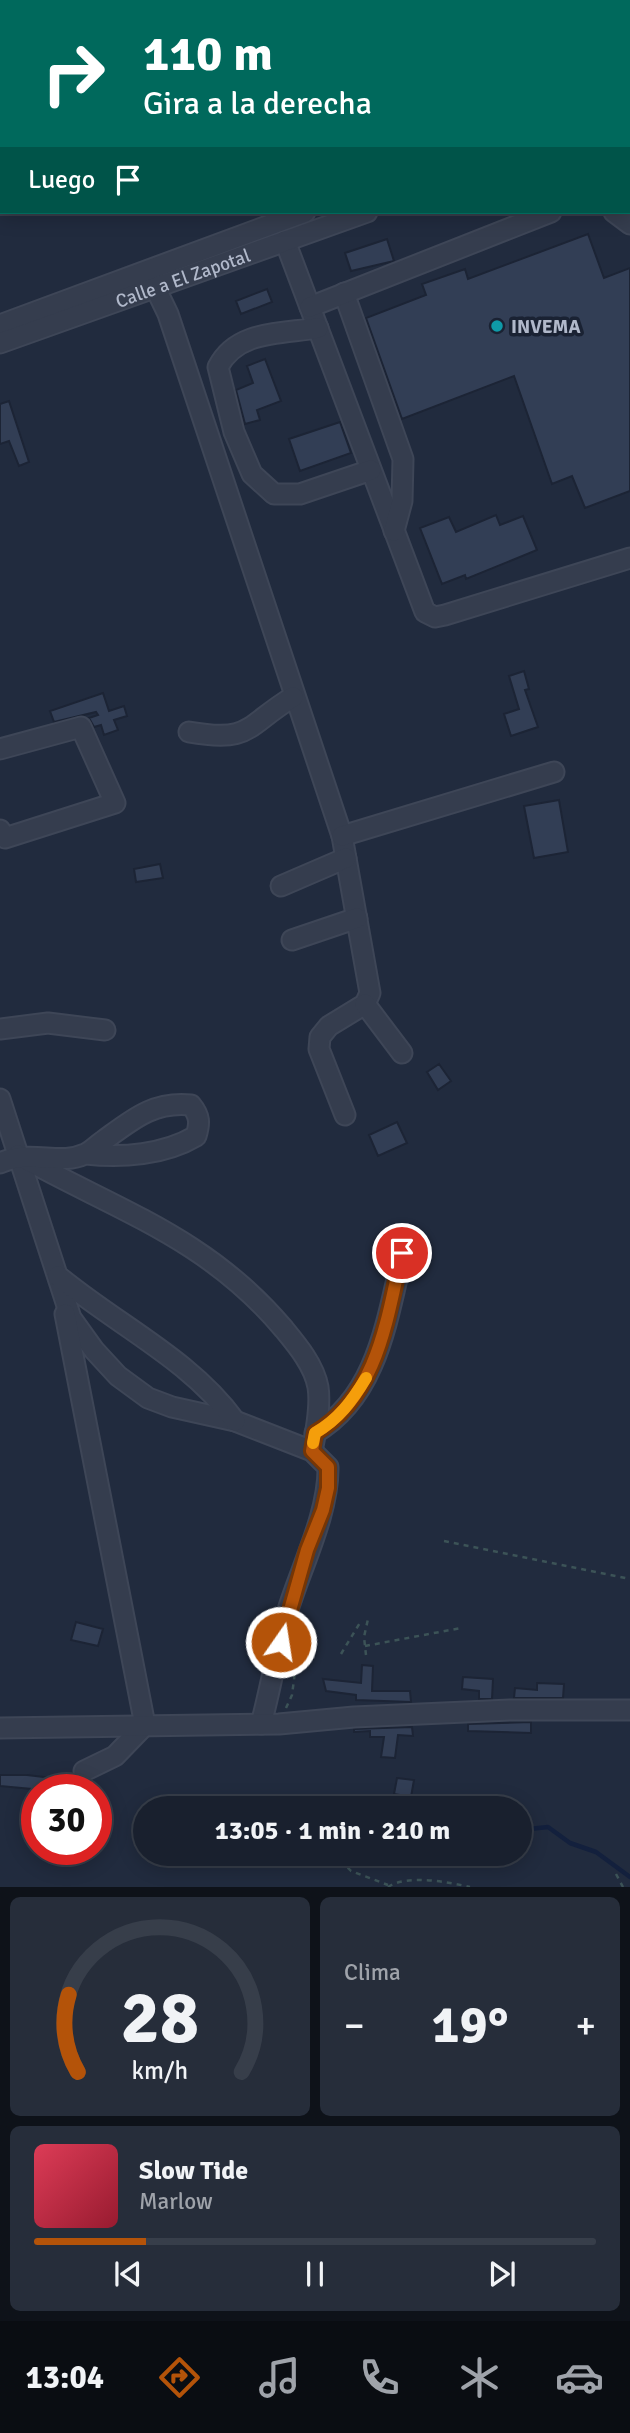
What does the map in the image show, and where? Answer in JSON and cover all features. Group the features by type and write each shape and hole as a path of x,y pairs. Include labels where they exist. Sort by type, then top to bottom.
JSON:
{"street":[{"name":"Calle a El Zapotal","path":"0,326 300,214"},
{"name":"Calle a El Zapotal","path":"0,343 361,214"},
{"path":"310,307 546,214"},
{"path":"285,241 425,612 435,617 630,558"},
{"path":"155,287 167,314 293,697 342,836 370,993 365,1004 329,1026 320,1037 319,1049 345,1115"},
{"path":"344,293 403,459 402,501 394,531"},
{"path":"318,328 243,340 224,355 218,367 234,432 252,474 274,494 300,494 371,470"},
{"path":"350,413 381,399"},
{"path":"189,732 229,737 248,730 293,697"},
{"path":"0,749 81,727 116,803 5,838 0,830"},
{"path":"342,836 554,772"},
{"path":"281,886 346,858"},
{"path":"292,940 357,918"},
{"path":"365,1004 402,1053"},
{"path":"0,1028 48,1023 105,1030"},
{"path":"0,1099 9,1159 57,1276 71,1318 94,1350 118,1376 148,1398 172,1407 314,1442"},
{"path":"9,1159 65,1159 86,1154 118,1155 181,1144 196,1136 200,1124 198,1114 191,1105 158,1107 141,1113 86,1154"},
{"path":"9,1159 140,1216 192,1246 236,1279 300,1349 313,1372 318,1388 314,1442 328,1467 328,1488 287,1615 261,1724"},
{"path":"314,1442 351,1403 366,1378 381,1345 402,1253"},
{"path":"57,1276 90,1303 179,1364 215,1394 235,1421"},
{"path":"57,1276 145,1726"},
{"path":"0,1728 261,1724 510,1710 630,1710"},
{"path":"84,1771 115,1756 145,1726"}],"path":[{"path":"444,1541 630,1579"},
{"path":"366,1655 368,1619"},
{"path":"341,1654 361,1621"},
{"path":"365,1646 461,1628"},
{"path":"346,1866 351,1871 388,1886 410,1881 445,1882 470,1887"},
{"path":"616,1874 623,1887"}],"building":[{"name":"INVEMA","path":"588,234 604,278 630,268 630,491 585,508 572,476 552,484 514,376 402,419 366,318 426,295 422,284 465,269 468,279"},
{"path":"387,239 394,261 351,271 345,253"},
{"path":"267,289 272,302 241,314 236,301"},
{"path":"265,359 281,401 257,410 260,420 245,424 236,390 253,383 247,366"},
{"path":"9,401 29,462 19,466 9,441 0,444 0,404"},
{"path":"340,422 351,453 300,471 289,439"},
{"path":"496,515 500,525 523,516 537,550 466,579 465,575 442,584 420,528 449,517 456,532"},
{"path":"524,671 529,689 525,690 538,727 511,736 504,714 519,709 509,676"},
{"path":"103,693 109,711 124,706 127,716 114,720 118,730 104,735 101,725 94,727 89,718 98,715 96,712 54,722 50,711"},
{"path":"559,800 568,852 534,858 524,806"},
{"path":"160,864 163,878 136,882 134,869"},
{"path":"439,1064 451,1081 438,1090 427,1072"},
{"path":"397,1122 407,1143 378,1156 369,1135"},
{"path":"76,1622 103,1629 98,1646 71,1640"},
{"path":"362,1665 373,1666 372,1691 410,1691 411,1702 356,1700 356,1695 326,1691 323,1679 361,1683"},
{"path":"463,1677 493,1679 492,1699 479,1699 479,1691 462,1689"},
{"path":"537,1683 564,1684 563,1698 514,1698 515,1688 537,1690"},
{"path":"531,1722 531,1733 468,1731 468,1724"},
{"path":"412,1727 413,1736 398,1735 395,1758 381,1757 384,1737 370,1737 370,1731 354,1732 354,1729"},
{"path":"0,1775 21,1775 21,1788 0,1786"},
{"path":"397,1778 414,1780 411,1796 394,1794"}],"waterway":[{"path":"532,1829 548,1827 570,1843 596,1852 630,1877"}],"slow traffic":[{"path":"313,1443 315,1433 328,1425 351,1403 366,1378"}],"place":[{"name":"INVEMA","path":"497,326"}],"route":[{"path":"281,1642 287,1615 328,1488 326,1461 312,1451 315,1433 328,1425 351,1403 366,1378 381,1345 402,1253"}]}
